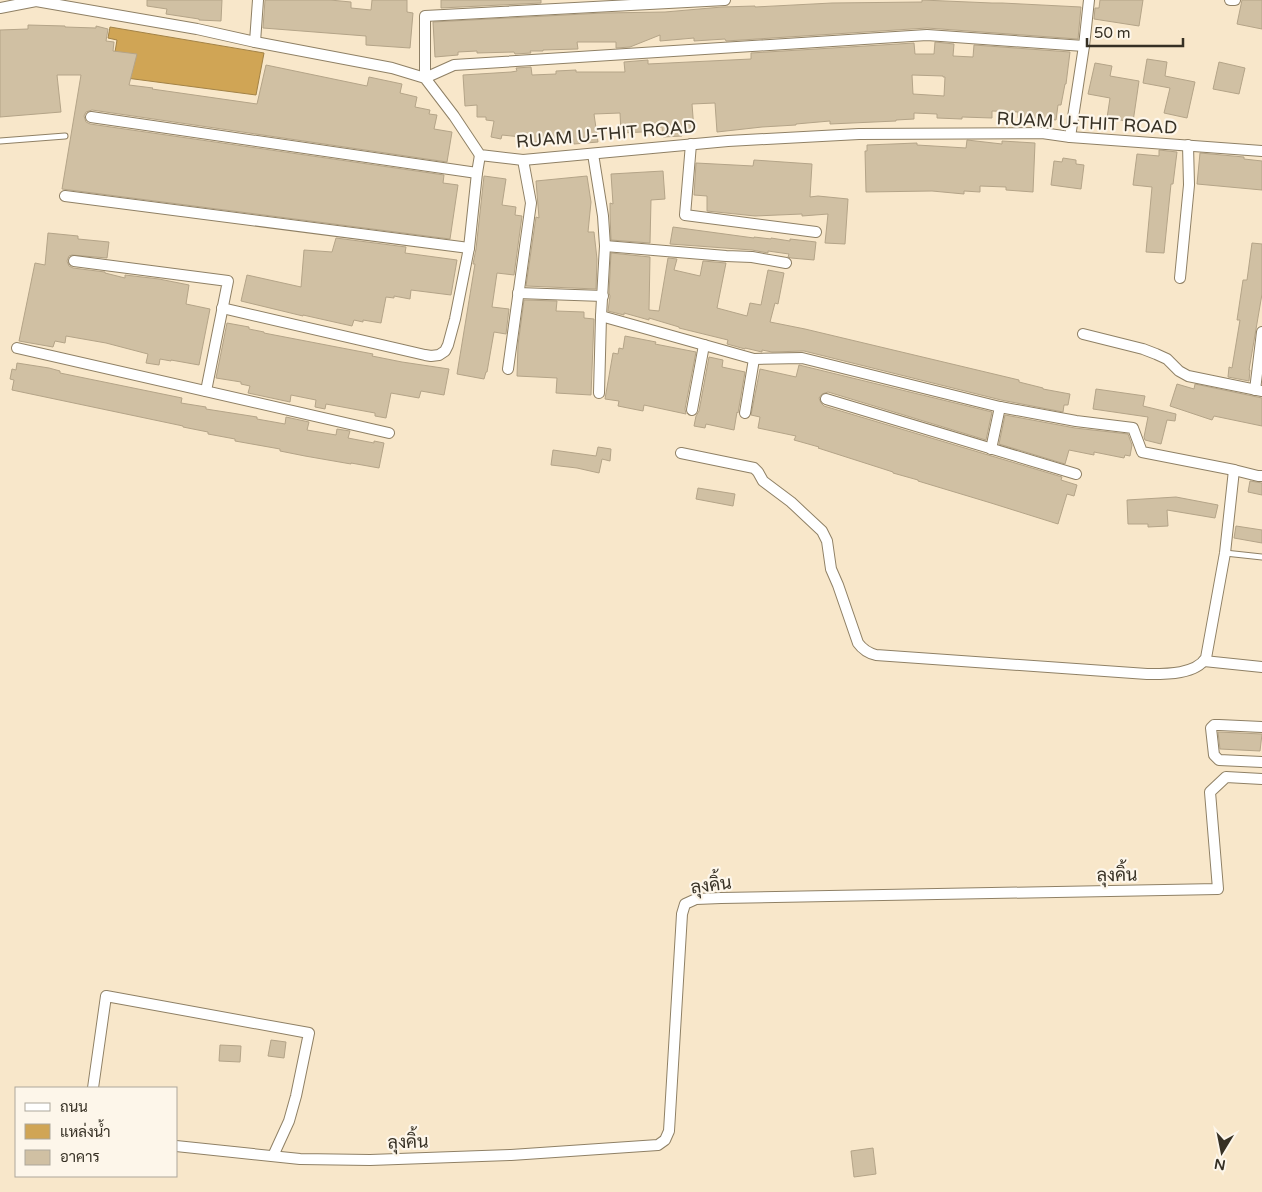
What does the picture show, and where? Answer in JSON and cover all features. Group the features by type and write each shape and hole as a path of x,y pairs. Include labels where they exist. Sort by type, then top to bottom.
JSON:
{"street":[{"path":"0,8 36,0 197,29 392,68 425,78 454,116 480,155 469,248 455,319 448,346 439,356 426,355 222,308"},
{"path":"255,42 258,0"},
{"path":"425,78 425,16 725,0"},
{"path":"1070,137 1089,0"},
{"path":"1230,0 1235,0"},
{"path":"425,78 454,65 927,36 1084,46"},
{"path":"91,117 477,173"},
{"name":"RUAM U-THIT ROAD","path":"480,155 523,160 728,141 859,134 1042,133 1070,137 1262,151"},
{"path":"691,144 685,215 816,232"},
{"path":"1180,278 1189,185 1188,145"},
{"path":"593,154 604,216 605,246 599,393"},
{"path":"508,369 531,203 523,160"},
{"path":"65,196 469,248"},
{"path":"605,246 742,256 786,263"},
{"path":"74,261 228,281 206,392"},
{"path":"518,293 603,296"},
{"path":"601,316 754,359 802,358 1000,407 1076,422 1133,428 1142,452 1262,476"},
{"path":"1083,334 1143,349 1167,359 1179,371 1188,376 1259,391 1262,332"},
{"path":"692,410 704,345"},
{"path":"17,348 389,433"},
{"path":"745,413 754,359"},
{"path":"826,399 1076,474"},
{"path":"991,449 1000,407"},
{"path":"680,453 754,468 763,481 791,502 819,528 827,542 831,569 858,643 870,654 1147,674 1184,671 1204,662 1262,667"},
{"path":"1204,662 1225,553 1234,470"},
{"path":"1262,727 1219,724 1211,728 1214,755 1219,760 1262,762"},
{"name":"ลุงคิ้น","path":"178,1146 300,1159 380,1159 512,1155 658,1145 665,1140 669,1131 682,914 685,904 696,899 721,898 1218,890 1210,792 1226,777 1262,779"},
{"path":"93,1087 106,996 309,1033 289,1121 273,1156"}],"lane":[{"path":"0,141 65,136"},
{"path":"1225,553 1262,557"}],"water":[{"path":"110,27 264,53 256,95 111,76 117,40 108,38"}],"building":[{"path":"147,0 222,0 221,21 199,20 166,14 167,9 147,6"},
{"path":"265,0 330,0 351,2 351,8 371,10 372,0 407,0 407,12 413,13 410,48 366,45 366,36 263,28"},
{"path":"441,0 541,0 541,3 441,8"},
{"path":"922,0 1081,7 1078,39 927,28 726,41 725,39 694,41 694,38 660,41 660,35 630,47 616,48 616,42 577,42 578,49 530,51 531,53 515,54 514,52 458,52 458,55 435,57 433,22 603,13 665,12 722,7 922,2"},
{"path":"1100,0 1143,0 1139,26 1094,19 1095,8 1099,8"},
{"path":"1242,0 1262,0 1262,29 1237,24"},
{"path":"28,25 96,28 96,26 108,29 106,41 114,42 113,51 137,54 129,85 152,89 257,104 266,65 367,86 369,77 402,84 400,93 417,97 415,107 430,110 429,114 437,115 434,129 452,132 447,162 92,110 86,112 84,116 86,122 90,124 444,175 443,183 458,185 450,239 62,189 81,75 57,75 61,112 0,117 0,30 28,29"},
{"path":"935,42 954,44 953,56 973,57 974,45 1070,52 1066,84 1061,105 1058,105 1056,120 1029,117 1029,119 1018,118 1018,112 992,111 992,118 962,117 962,119 937,118 937,114 914,113 914,119 896,121 830,124 830,121 717,132 715,103 692,104 694,130 682,131 682,136 663,137 662,127 642,128 642,132 621,133 620,113 594,114 598,142 574,144 573,139 531,142 531,138 502,135 501,139 491,137 494,121 486,120 486,117 477,117 477,105 465,106 463,75 511,72 517,71 516,68 531,67 532,75 556,74 556,71 576,70 576,72 625,72 624,62 648,60 648,64 751,59 751,53 914,43 915,54 934,54","holes":["912,75 945,77 944,96 913,94"]},
{"path":"1147,59 1167,62 1165,76 1195,82 1187,118 1164,113 1170,88 1143,83"},
{"path":"1219,62 1245,68 1239,94 1213,89"},
{"path":"1095,63 1112,66 1110,76 1139,81 1133,122 1107,118 1110,98 1088,94"},
{"path":"967,140 1002,144 1002,141 1035,143 1033,192 1006,190 1006,187 980,186 980,192 964,191 964,194 932,191 866,192 865,151 867,151 867,145 917,143 917,145 966,148"},
{"path":"1159,150 1177,152 1173,184 1171,184 1164,253 1146,252 1152,187 1133,185 1137,154 1159,156"},
{"path":"1200,153 1244,157 1244,159 1262,161 1262,190 1197,184"},
{"path":"1063,158 1076,160 1076,164 1084,165 1081,189 1051,185 1054,161 1062,162"},
{"path":"754,160 812,164 810,197 848,199 845,244 825,243 828,214 755,216 707,211 707,196 694,195 696,163 753,166"},
{"path":"663,171 665,199 651,200 650,243 611,240 610,203 613,204 611,174"},
{"path":"484,176 506,179 502,205 516,207 515,215 522,216 514,275 497,273 492,307 509,309 506,334 494,332 484,379 457,374 475,264 473,264"},
{"path":"587,176 591,202 588,232 594,232 597,259 596,289 526,286 536,217 539,218 536,181"},
{"path":"673,227 754,238 816,242 814,260 791,258 788,257 789,254 768,251 768,253 752,250 670,244"},
{"path":"48,233 78,236 78,239 109,242 107,258 69,256 67,261 69,266 73,268 105,272 125,278 125,275 189,285 186,304 210,309 199,365 160,359 159,365 146,363 148,354 106,343 66,336 65,343 55,341 53,347 19,341 35,263 45,265"},
{"path":"336,238 406,247 405,253 457,260 451,295 411,290 410,299 394,296 394,298 386,297 381,323 354,320 352,326 241,301 247,275 301,287 304,250 332,252"},
{"path":"1252,243 1262,244 1262,294 1249,370 1249,381 1228,377 1229,367 1232,368 1240,320 1237,320 1243,280 1247,280"},
{"path":"611,253 650,257 649,310 659,311 668,258 677,259 674,270 700,276 703,261 726,263 717,308 747,316 750,303 761,305 768,270 784,273 778,304 775,303 770,322 1019,380 1019,382 1043,389 1070,394 1068,405 1064,405 1063,412 1001,400 804,351 772,352 762,350 762,352 745,349 727,344 728,340 679,328 649,318 649,320 608,311"},
{"path":"524,300 557,301 556,311 584,312 584,318 594,319 591,395 556,393 557,378 517,376 518,345"},
{"path":"227,323 249,327 249,329 264,333 373,354 372,356 449,369 444,395 421,391 419,398 391,393 386,418 375,416 375,413 326,404 325,409 315,407 316,400 291,395 290,402 248,393 250,386 241,384 241,382 216,378"},
{"path":"625,336 696,352 685,409 686,414 644,405 643,411 618,406 619,401 605,399 613,353 618,354 619,348 623,349"},
{"path":"709,357 723,360 722,367 745,372 734,430 706,424 705,428 694,426 699,411"},
{"path":"17,363 49,368 60,371 60,373 182,398 181,403 206,407 206,409 257,417 257,419 285,424 286,417 309,422 307,430 336,435 337,429 350,431 348,438 384,443 379,468 280,451 280,449 235,441 235,439 208,434 208,432 183,426 12,390 14,380 10,379 12,369 16,370"},
{"path":"799,365 992,412 986,440 828,392 822,394 819,398 824,406 1062,477 1061,480 1077,485 1074,496 1067,494 1058,524 794,440 796,436 758,428 760,417 751,415 760,369 796,377"},
{"path":"1177,384 1194,389 1195,384 1262,398 1262,426 1214,416 1212,420 1170,406"},
{"path":"1096,389 1145,396 1143,406 1176,414 1175,421 1167,420 1161,444 1145,440 1148,417 1093,409"},
{"path":"1005,415 1075,428 1128,434 1132,445 1130,456 1125,455 1124,458 1094,452 1094,455 1069,450 1065,464 999,444"},
{"path":"598,447 611,449 610,461 602,459 599,473 551,465 553,450 596,456"},
{"path":"1250,481 1262,483 1262,495 1248,492"},
{"path":"698,488 735,494 733,506 696,499"},
{"path":"1176,497 1218,505 1215,518 1167,510 1168,526 1148,527 1148,524 1128,524 1127,500"},
{"path":"1236,526 1262,530 1262,543 1234,538"},
{"path":"1218,732 1262,734 1260,751 1220,749"},
{"path":"271,1040 286,1042 284,1058 268,1056"},
{"path":"220,1045 241,1046 240,1062 219,1061"},
{"path":"873,1148 876,1174 854,1177 851,1151"}]}
